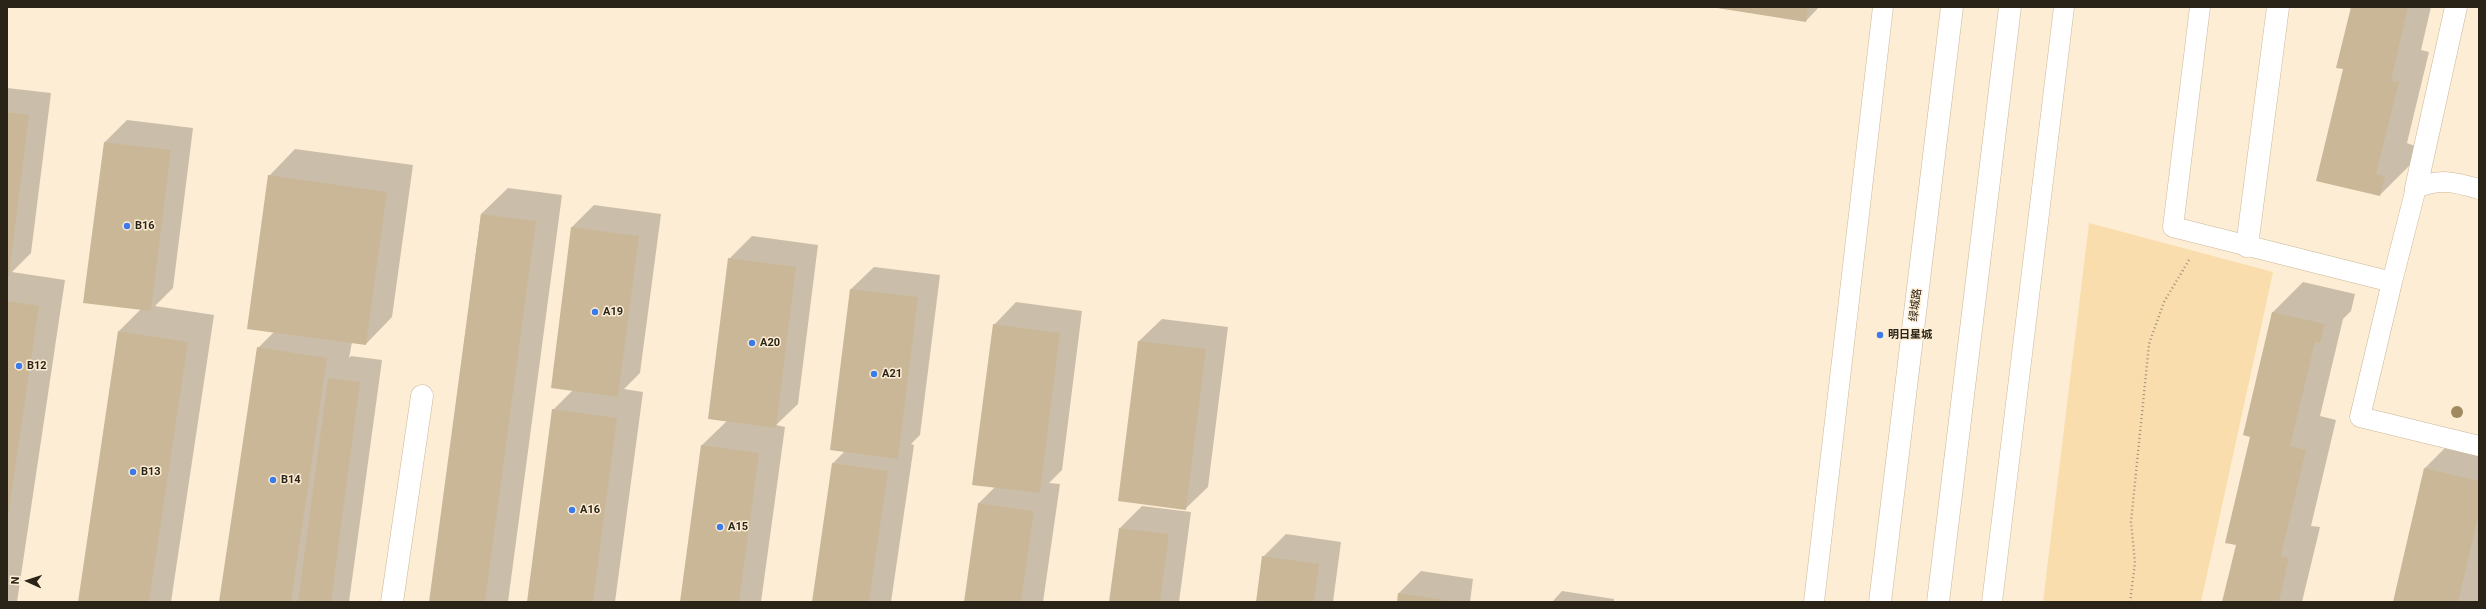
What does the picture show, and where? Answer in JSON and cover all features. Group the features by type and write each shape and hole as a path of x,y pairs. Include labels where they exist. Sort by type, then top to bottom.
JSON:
{"main road":[{"name":"绿城路","path":"1880,602 1952,7"},
{"path":"1938,602 2010,7"},
{"path":"2247,246 2278,7"},
{"path":"2416,188 2456,7"},
{"path":"392,602 422,396"}],"lane":[{"path":"1814,602 1883,7"},
{"path":"1992,602 2064,7"},
{"path":"2200,7 2173,227 2392,282"},
{"path":"2479,189 2451,182 2432,182 2416,188 2360,417 2479,446"}],"path":[{"path":"2130,602 2135,563 2131,522 2149,344 2164,302 2202,235"}],"shaded area":[{"path":"2089,223 2273,272 2201,602 2043,602"}],"building":[{"path":"1711,7 1808,7 1806,22"},
{"path":"2351,7 2408,7 2391,81 2399,82 2376,174 2385,176 2380,196 2316,181 2343,69 2336,68"},
{"path":"7,112 29,115 9,276 7,276"},
{"name":"B16","path":"104,142 171,150 151,311 83,303"},
{"path":"268,175 387,192 366,345 247,329"},
{"path":"481,214 536,221 485,602 429,602"},
{"name":"A19","path":"571,227 639,236 618,397 551,388"},
{"name":"A20","path":"728,258 796,267 776,428 708,419"},
{"name":"A21","path":"850,289 918,297 898,459 830,450"},
{"name":"B12","path":"7,301 39,306 8,516 7,516"},
{"path":"2272,312 2325,324 2320,343 2315,342 2290,446 2306,450 2281,556 2289,558 2279,602 2222,602 2236,545 2225,543 2250,437 2243,435"},
{"path":"993,324 1060,333 1040,493 972,485"},
{"name":"B13","path":"118,331 188,342 149,602 78,602"},
{"path":"1138,341 1206,349 1186,510 1118,501"},
{"name":"B14","path":"257,347 327,358 291,602 219,602"},
{"path":"328,378 360,382 331,602 298,602"},
{"name":"A16","path":"552,409 617,418 593,602 527,602"},
{"name":"A15","path":"701,445 759,453 739,602 680,602"},
{"path":"832,463 888,471 869,602 812,602"},
{"path":"2424,468 2479,481 2479,513 2458,602 2393,602"},
{"path":"978,503 1034,511 1021,602 964,602"},
{"path":"1119,528 1169,534 1160,602 1109,602"},
{"path":"1262,556 1319,564 1314,602 1256,602"},
{"path":"1398,593 1451,601 1451,602 1397,602"}],"place":[{"name":"B16","path":"127,226"},
{"name":"A19","path":"595,312"},
{"name":"明日星城","path":"1880,335"},
{"name":"A20","path":"752,343"},
{"name":"B12","path":"19,366"},
{"name":"A21","path":"874,374"},
{"name":"B13","path":"133,472"},
{"name":"B14","path":"273,480"},
{"name":"A16","path":"572,510"},
{"name":"A15","path":"720,527"}]}
